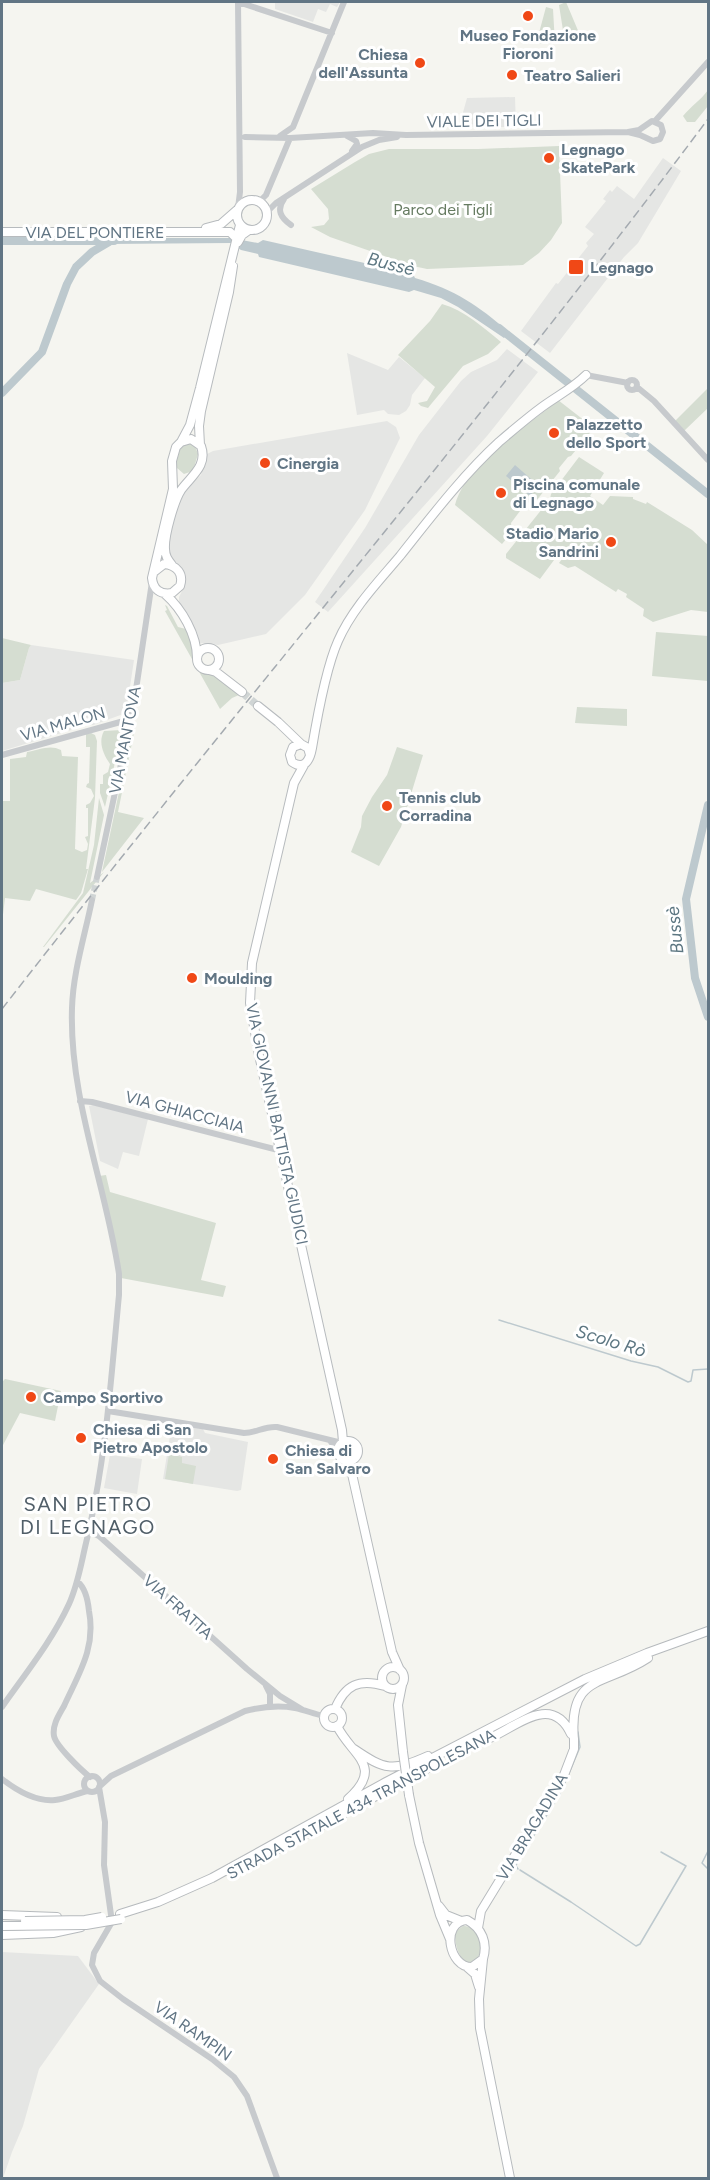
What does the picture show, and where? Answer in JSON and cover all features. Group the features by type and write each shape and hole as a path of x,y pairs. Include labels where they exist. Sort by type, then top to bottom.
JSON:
{"highway":[{"name":"STRADA STATALE 434 TRANSPOLESANA","path":"2,1920 121,1917 188,1890 585,1679 708,1631"},
{"name":"STRADA STATALE 434 TRANSPOLESANA","path":"2,1926 86,1925 161,1907 217,1882 580,1687 708,1636"},
{"path":"574,1740 572,1717 574,1707 584,1691 648,1658"},
{"path":"472,1744 491,1738 534,1715 542,1714 554,1716 563,1721 574,1740"},
{"path":"331,1812 353,1795 365,1776 364,1763 337,1726"},
{"path":"354,1749 376,1764 393,1766 423,1758 483,1732"},
{"path":"2,1915 55,1917 66,1920"},
{"path":"2,1935 53,1933 86,1925"}],"main road":[{"path":"246,201 260,202 267,212 263,225 257,230 249,230 239,224 238,209 246,201"},
{"name":"VIA DEL PONTIERE","path":"189,231 218,226 238,209"},
{"name":"VIA DEL PONTIERE","path":"207,232 239,224"},
{"name":"VIA MANTOVA","path":"177,590 181,582 181,574 166,558 167,534 179,494 198,471 201,460 200,420 230,292 239,224"},
{"path":"237,242 249,230"},
{"name":"VIA DEL PONTIERE","path":"2,232 230,232 237,242"},
{"name":"VIA MANTOVA","path":"152,581 159,542 173,489 172,463 175,449 191,422 237,242"},
{"name":"VIA GIOVANNI BATTISTA GIUDICI","path":"400,1670 392,1652 352,1474 343,1460 342,1430 252,1023 250,981 258,936 294,783 308,762 335,647 344,629 364,600 477,464 512,432 586,375"},
{"path":"181,442 191,439 200,445"},
{"path":"173,471 181,477 192,477"},
{"path":"155,571 165,564 172,565"},
{"path":"152,581 156,590 164,593 178,607 194,638 199,665 224,678 242,692"},
{"path":"164,593 177,590 178,607"},
{"path":"194,638 207,648 217,651 219,671 224,678"},
{"path":"197,658 201,650 207,648"},
{"path":"209,670 215,668 218,663"},
{"path":"258,706 309,750 310,755"},
{"name":"VIA GIOVANNI BATTISTA GIUDICI","path":"288,732 294,783"},
{"path":"291,749 302,745 314,735"},
{"path":"292,762 304,765"},
{"name":"VIA GIOVANNI BATTISTA GIUDICI","path":"342,1430 358,1449 352,1474"},
{"path":"341,1445 352,1442"},
{"path":"343,1460 350,1461 355,1458"},
{"path":"392,1652 382,1680 398,1706"},
{"path":"335,1710 340,1698 348,1689 370,1682 391,1668 400,1670 404,1678 398,1706 403,1752 419,1843 455,1957 460,1964 475,1974 480,1989"},
{"path":"370,1682 396,1689 402,1685"},
{"path":"335,1710 342,1718 337,1726 331,1727 327,1725 324,1716 328,1711 335,1710"},
{"name":"VIA BRAGADINA","path":"481,1911 562,1777 574,1749 574,1740"},
{"path":"438,1904 446,1914 478,1928"},
{"path":"450,1939 453,1928 481,1911"},
{"path":"481,1911 478,1928 485,1944 479,2021 510,2178"},
{"path":"467,1967 476,1966 483,1959"}],"street":[{"path":"238,209 240,131 238,2 332,33"},
{"path":"300,137 293,131 294,127 345,2"},
{"name":"VIALE DEI TIGLI","path":"245,137 290,138 373,133 406,135 628,132 644,127 649,122 655,122 708,62"},
{"name":"VIALE DEI TIGLI","path":"663,129 665,117 676,99"},
{"path":"644,127 645,137 649,140 657,140 663,129 655,122"},
{"path":"276,137 286,134 294,127"},
{"path":"240,131 245,137 240,144"},
{"name":"VIALE DEI TIGLI","path":"628,132 645,137"},
{"path":"339,135 351,137 356,141 357,144 350,154"},
{"path":"267,212 272,206 350,154 379,140 406,135"},
{"path":"260,202 267,193 290,138"},
{"path":"284,198 280,205 280,213 283,219 291,225"},
{"path":"586,375 628,383 630,389 637,387 654,401 708,460"},
{"name":"VIA MANTOVA","path":"98,877 131,719 152,581"},
{"path":"147,603 152,597 164,593"},
{"name":"VIA MALON","path":"2,755 131,719"},
{"path":"2,1707 57,1626 78,1582 102,1467 119,1295 119,1274 80,1101 73,1054 72,1003 92,900"},
{"name":"VIA GHIACCIAIA","path":"80,1101 92,1102 282,1151"},
{"path":"108,1411 244,1433 268,1426 277,1427 341,1445"},
{"name":"VIA FRATTA","path":"89,1531 99,1536 266,1685 303,1710"},
{"path":"78,1582 89,1606 92,1640 86,1659 55,1724 54,1736 59,1746 96,1791 111,1776"},
{"path":"266,1685 270,1707"},
{"path":"270,1698 280,1696"},
{"path":"2,1779 23,1793 41,1799 55,1800 76,1793 88,1782 111,1776 245,1711 270,1707 303,1710 324,1716"},
{"path":"88,1782 99,1782 102,1802"},
{"path":"88,1782 102,1802"},
{"name":"VIA RAMPIN","path":"102,1802 105,1822 104,1865 112,1922 94,1953 92,1965 100,1981 212,2059 234,2077 247,2096 277,2178"}],"shaded area":[{"path":"275,2 340,2 337,7 330,4 326,12 318,9 313,22 275,9"},
{"path":"515,97 516,127 459,127 467,98"},
{"path":"663,158 681,171 638,243 624,257 550,353 521,331 556,283 558,284 588,246 586,243 594,234 585,227 606,201 603,199 610,190 612,192 617,186 634,199"},
{"path":"106,238 231,238 258,243 263,240 413,274 415,278 465,299 509,332 504,338 441,298 414,290 409,292 259,257 258,254 241,250 231,243 106,244"},
{"path":"507,349 538,372 487,436 328,612 315,602 365,528 419,435 461,381 471,372 497,360"},
{"path":"347,353 388,370 399,357 425,378 412,395 406,411 399,415 388,414 384,410 357,415"},
{"path":"387,421 396,427 400,438 365,510 305,595 266,634 218,645 200,643 179,604 185,576 168,556 168,540 179,500 188,486 201,475 207,454 213,451"},
{"path":"515,465 538,485 530,496 506,476"},
{"path":"31,645 134,660 126,713 93,725 74,724 71,730 2,751 2,683 20,680"},
{"path":"93,1105 148,1119 139,1156 123,1152 118,1169 100,1161 89,1106"},
{"path":"172,1424 203,1429 205,1433 248,1442 241,1490 163,1479"},
{"path":"110,1455 142,1459 137,1494 104,1488"},
{"path":"2,1952 78,1956 99,1984 39,2069 23,2126 3,2178 2,2178"}],"green space":[{"path":"566,2 582,40 565,43 559,5"},
{"path":"546,7 553,9 555,44 536,44"},
{"path":"708,90 708,106 695,122 687,122 683,116"},
{"name":"Parco dei Tigli","path":"559,146 562,223 539,253 523,265 427,269 330,237 311,227 324,225 329,219 328,209 311,189 369,154 389,149"},
{"path":"442,304 466,315 501,342 488,354 463,366 428,408 418,403 427,401 435,387 398,355 430,321"},
{"path":"708,388 708,408 684,431 675,421"},
{"name":"Piscina comunale di Legnago","path":"558,400 594,428 559,468 560,471 536,501 526,503 511,523 512,532 502,544 455,505 461,490 484,461"},
{"path":"189,443 195,446 198,454 193,471 184,474 177,468 176,462 181,447"},
{"name":"Stadio Mario Sandrini","path":"579,457 604,473 590,496 603,505 610,496 633,497 646,504 647,502 692,530 708,545 708,612 691,610 653,622 643,616 644,609 626,597 627,594 618,589 616,592 575,566 568,568 559,563 562,559 557,556 540,579 506,558 506,554 550,499 551,494"},
{"path":"165,605 178,627 186,629 195,646 194,662 199,669 211,673 239,695 220,709 165,611 167,610"},
{"path":"656,632 708,636 708,681 652,676"},
{"path":"2,638 31,645 20,680 2,683"},
{"path":"577,707 627,709 627,726 575,723"},
{"path":"136,723 118,812 144,818 102,872 133,726"},
{"path":"121,730 105,807 100,793 100,784 103,784 103,775 108,772 110,764 102,748 101,739 104,731"},
{"path":"86,734 95,735 97,741 95,798 86,869 88,869 81,893 76,900 36,889 30,901 5,898 2,923 2,801 10,801 10,759 26,757 27,752 49,747 61,750 62,756 78,757 75,849 82,852 87,850 88,844 85,837 88,836 88,808 86,805 94,796 91,789 86,787 89,783 90,747 86,747"},
{"name":"Tennis club Corradina","path":"397,747 423,755 401,827 379,866 351,852 361,827 362,816 387,775"},
{"path":"99,798 104,815 90,883 104,872 43,947 83,893 94,845"},
{"path":"106,1175 110,1192 216,1223 201,1280 226,1286 223,1297 121,1278 99,1176"},
{"name":"Campo Sportivo","path":"5,1379 61,1391 55,1421 20,1413 2,1447 2,1382"},
{"path":"169,1454 182,1457 182,1463 196,1466 193,1484 165,1479"},
{"path":"463,1926 475,1932 481,1944 478,1956 474,1961 467,1963 459,1953 455,1940 455,1932"}],"waterway":[{"name":"Bussè","path":"2,241 114,241"},
{"path":"2,393 42,352 67,284 76,267 92,252 109,242"},
{"name":"Bussè","path":"499,328 708,494"},
{"name":"Bussè","path":"708,805 686,899 695,978 708,1017"},
{"name":"Scolo Rò","path":"499,1320 631,1361 658,1367 688,1382 691,1381 693,1370 708,1369"},
{"path":"562,1790 580,1747 578,1732"},
{"path":"518,1869 517,1862 560,1794"},
{"path":"708,1851 702,1863 708,1869"},
{"path":"520,1870 636,1946 640,1944 686,1866 661,1852"}],"tunnel":[{"path":"242,692 258,706"},
{"path":"92,900 97,877"}],"railway":[{"path":"2,1009 178,786 535,344 708,119"}],"place":[{"name":"Museo Fondazione Fioroni","path":"528,16"},
{"name":"Chiesa dell'Assunta","path":"420,63"},
{"name":"Teatro Salieri","path":"512,75"},
{"name":"Legnago SkatePark","path":"549,158"},
{"name":"Legnago","path":"576,267"},
{"name":"Palazzetto dello Sport","path":"554,433"},
{"name":"Cinergia","path":"265,463"},
{"name":"Piscina comunale di Legnago","path":"501,493"},
{"name":"Stadio Mario Sandrini","path":"611,542"},
{"name":"Tennis club Corradina","path":"387,806"},
{"name":"Moulding","path":"192,978"},
{"name":"Campo Sportivo","path":"31,1397"},
{"name":"Chiesa di San Pietro Apostolo","path":"81,1438"},
{"name":"Chiesa di San Salvaro","path":"273,1459"}],"district":[{"name":"SAN PIETRO DI LEGNAGO","path":"88,1516"}]}
